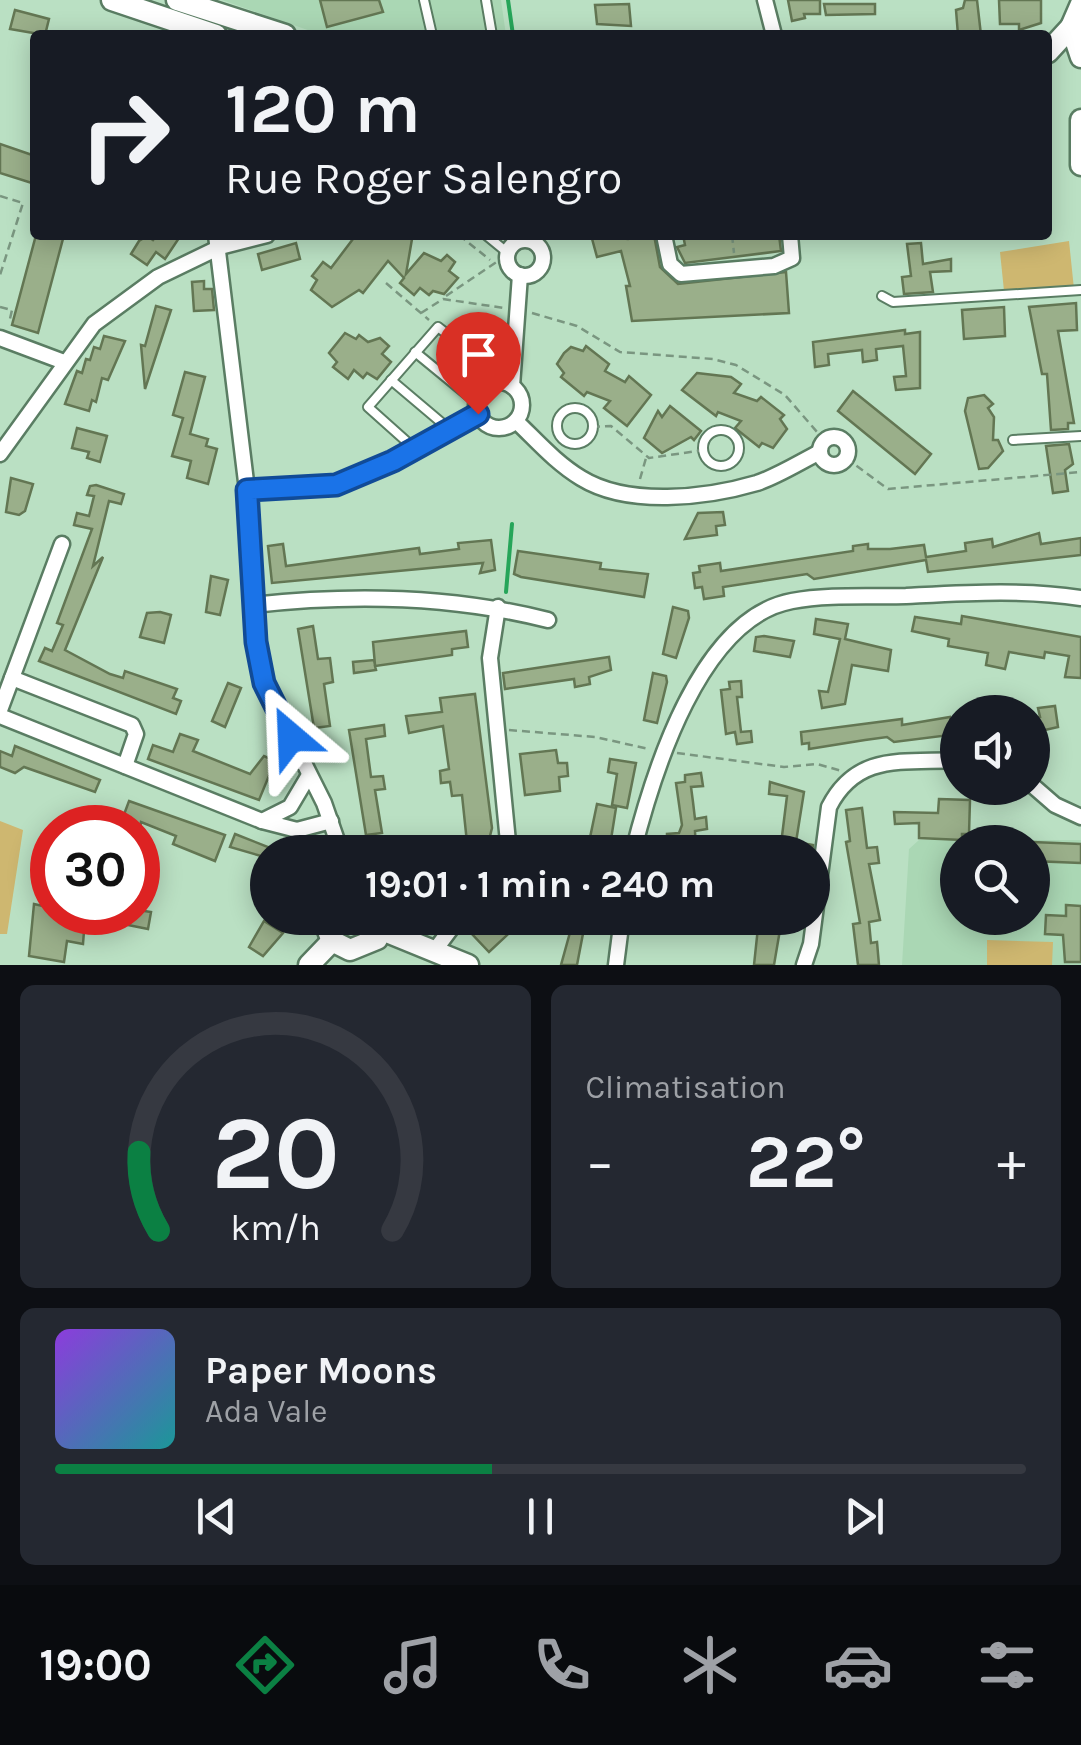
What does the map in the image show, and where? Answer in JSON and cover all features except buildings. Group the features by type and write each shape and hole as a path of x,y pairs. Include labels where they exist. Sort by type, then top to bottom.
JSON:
{"street":[{"path":"112,0 259,30"},
{"path":"765,0 773,30"},
{"path":"1052,46 1075,10"},
{"path":"1052,53 1081,58 1075,10"},
{"path":"170,13 206,30"},
{"path":"1081,120 1081,165"},
{"path":"520,240 502,257 520,275 532,275 543,260 541,248 529,240"},
{"path":"665,240 674,271 774,266 792,258 790,240"},
{"path":"0,454 94,324 158,277 218,241 247,490 253,605 264,683 336,835"},
{"path":"516,422 522,407 507,384 520,275"},
{"path":"2,339 64,362"},
{"path":"247,490 336,485 450,430 477,408 487,385 507,384"},
{"path":"477,408 495,428 516,422"},
{"path":"516,422 546,450 602,489 664,496 760,482 823,446 837,438 844,442 846,458 831,465 823,446"},
{"path":"62,544 0,713 262,821 296,830 331,821"},
{"path":"639,835 666,752 708,661 746,620 792,601 1020,591 1081,598"},
{"path":"253,605 323,597 498,607 548,620"},
{"path":"498,607 490,658 507,835"},
{"path":"12,678 132,725 136,734 125,766"},
{"path":"804,965 811,944 830,807 839,788 852,774 873,765 940,761"},
{"path":"262,821 290,807 310,775"},
{"path":"1050,801 1081,817"},
{"path":"330,935 332,941"},
{"path":"332,941 360,949 373,935"},
{"path":"405,935 468,965"},
{"path":"435,950 446,935"},
{"path":"616,965 620,935"},
{"path":"310,965 332,941"}],"lane":[{"path":"424,0 431,30"},
{"path":"486,0 491,30"},
{"path":"490,240 502,257"},
{"path":"882,296 893,302 1081,290"},
{"path":"415,449 368,406 438,327 507,384"},
{"path":"415,352 477,408"},
{"path":"391,380 450,430"},
{"path":"568,410 585,412 592,426 588,437 578,444 560,436 557,422 568,410"},
{"path":"715,432 731,434 738,443 738,454 725,465 709,460 704,450 706,439 715,432"},
{"path":"546,450 560,436"},
{"path":"1014,440 1081,436"},
{"path":"725,465 731,489"}],"path":[{"path":"0,196 23,203 0,275"},
{"path":"420,312 502,257 469,240"},
{"path":"733,240 736,269"},
{"path":"386,283 438,327"},
{"path":"443,298 517,310 577,326 620,352 713,358 736,365 785,395 823,446"},
{"path":"0,306 12,310 2,339"},
{"path":"592,426 611,426 646,456 660,459 704,450"},
{"path":"639,493 646,456"},
{"path":"846,458 888,489 1081,472"}],"shaded area":[{"path":"222,0 501,0 505,30 308,30"},
{"path":"1069,241 1074,289 1004,291 1000,252"},
{"path":"0,821 23,830 7,934 0,934"},
{"path":"919,840 940,840 940,935 1050,935 1050,840 1081,840 1081,965 902,965 909,849"},
{"path":"987,940 1053,942 1052,965 987,965"}],"waterway":[{"path":"508,0 512,30"},
{"path":"506,592 512,524"}],"route":[{"path":"291,737 264,683 256,642 247,490 336,485 393,461 478,414"}]}
